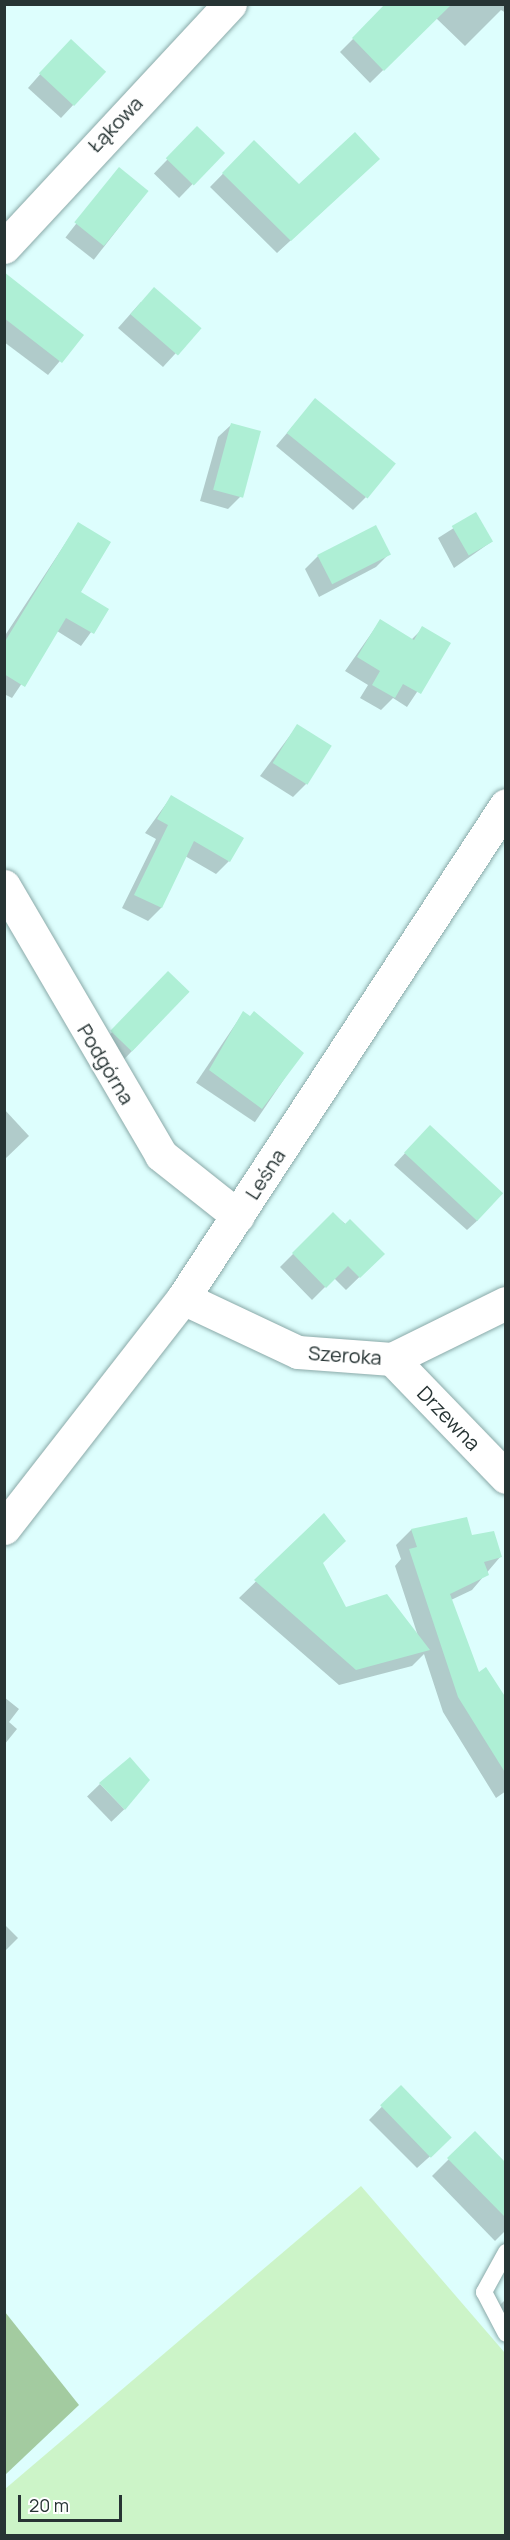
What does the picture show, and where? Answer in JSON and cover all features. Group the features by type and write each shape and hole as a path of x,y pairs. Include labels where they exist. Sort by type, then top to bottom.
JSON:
{"street":[{"name":"Łąkowa","path":"4,247 230,4"},
{"name":"Leśna","path":"4,1528 183,1298 506,805"},
{"name":"Podgórna","path":"4,886 161,1155 238,1216"},
{"name":"Szeroka","path":"183,1298 298,1352 392,1359 506,1303"},
{"name":"Drzewna","path":"392,1359 506,1477"}],"lane":[{"path":"506,2252 484,2292 506,2334"}],"green space":[{"path":"361,2186 505,2353 505,2535 5,2535 5,2489"},
{"path":"5,2312 79,2405 5,2475"}],"building":[{"path":"385,4 452,4 384,71 352,38"},
{"path":"71,39 106,72 74,106 39,73"},
{"path":"197,126 225,153 194,185 166,158"},
{"path":"355,132 380,159 291,241 222,173 254,140 299,184"},
{"path":"119,167 149,191 104,246 74,222"},
{"path":"4,272 84,335 62,363 4,318"},
{"path":"154,287 202,328 178,356 130,314"},
{"path":"315,398 396,463 368,498 287,433"},
{"path":"231,423 261,431 243,498 213,490"},
{"path":"476,512 493,541 469,555 452,526"},
{"path":"78,522 111,542 81,592 109,609 94,634 66,618 25,687 4,674 4,643"},
{"path":"376,525 391,554 332,584 317,555"},
{"path":"380,619 414,640 422,626 451,643 421,694 403,684 395,698 372,685 380,671 357,657"},
{"path":"297,724 332,746 307,785 273,763"},
{"path":"171,795 244,838 230,862 194,841 162,908 134,895 168,825 157,819"},
{"path":"168,971 190,992 132,1052 110,1031"},
{"path":"243,1011 250,1016 254,1011 304,1053 262,1109 209,1070"},
{"path":"430,1125 503,1193 477,1221 404,1153"},
{"path":"333,1212 345,1224 350,1219 385,1254 360,1278 348,1266 326,1288 292,1253"},
{"path":"324,1513 346,1541 323,1563 346,1607 387,1594 430,1650 356,1670 254,1580"},
{"path":"467,1517 472,1535 494,1531 502,1557 484,1562 489,1575 450,1594 479,1672 486,1667 506,1698 506,1774 458,1697 409,1549 417,1547 411,1529"},
{"path":"130,1757 150,1780 125,1810 99,1783"},
{"path":"401,2085 452,2138 431,2158 380,2105"},
{"path":"475,2131 506,2163 506,2218 447,2158"}]}
